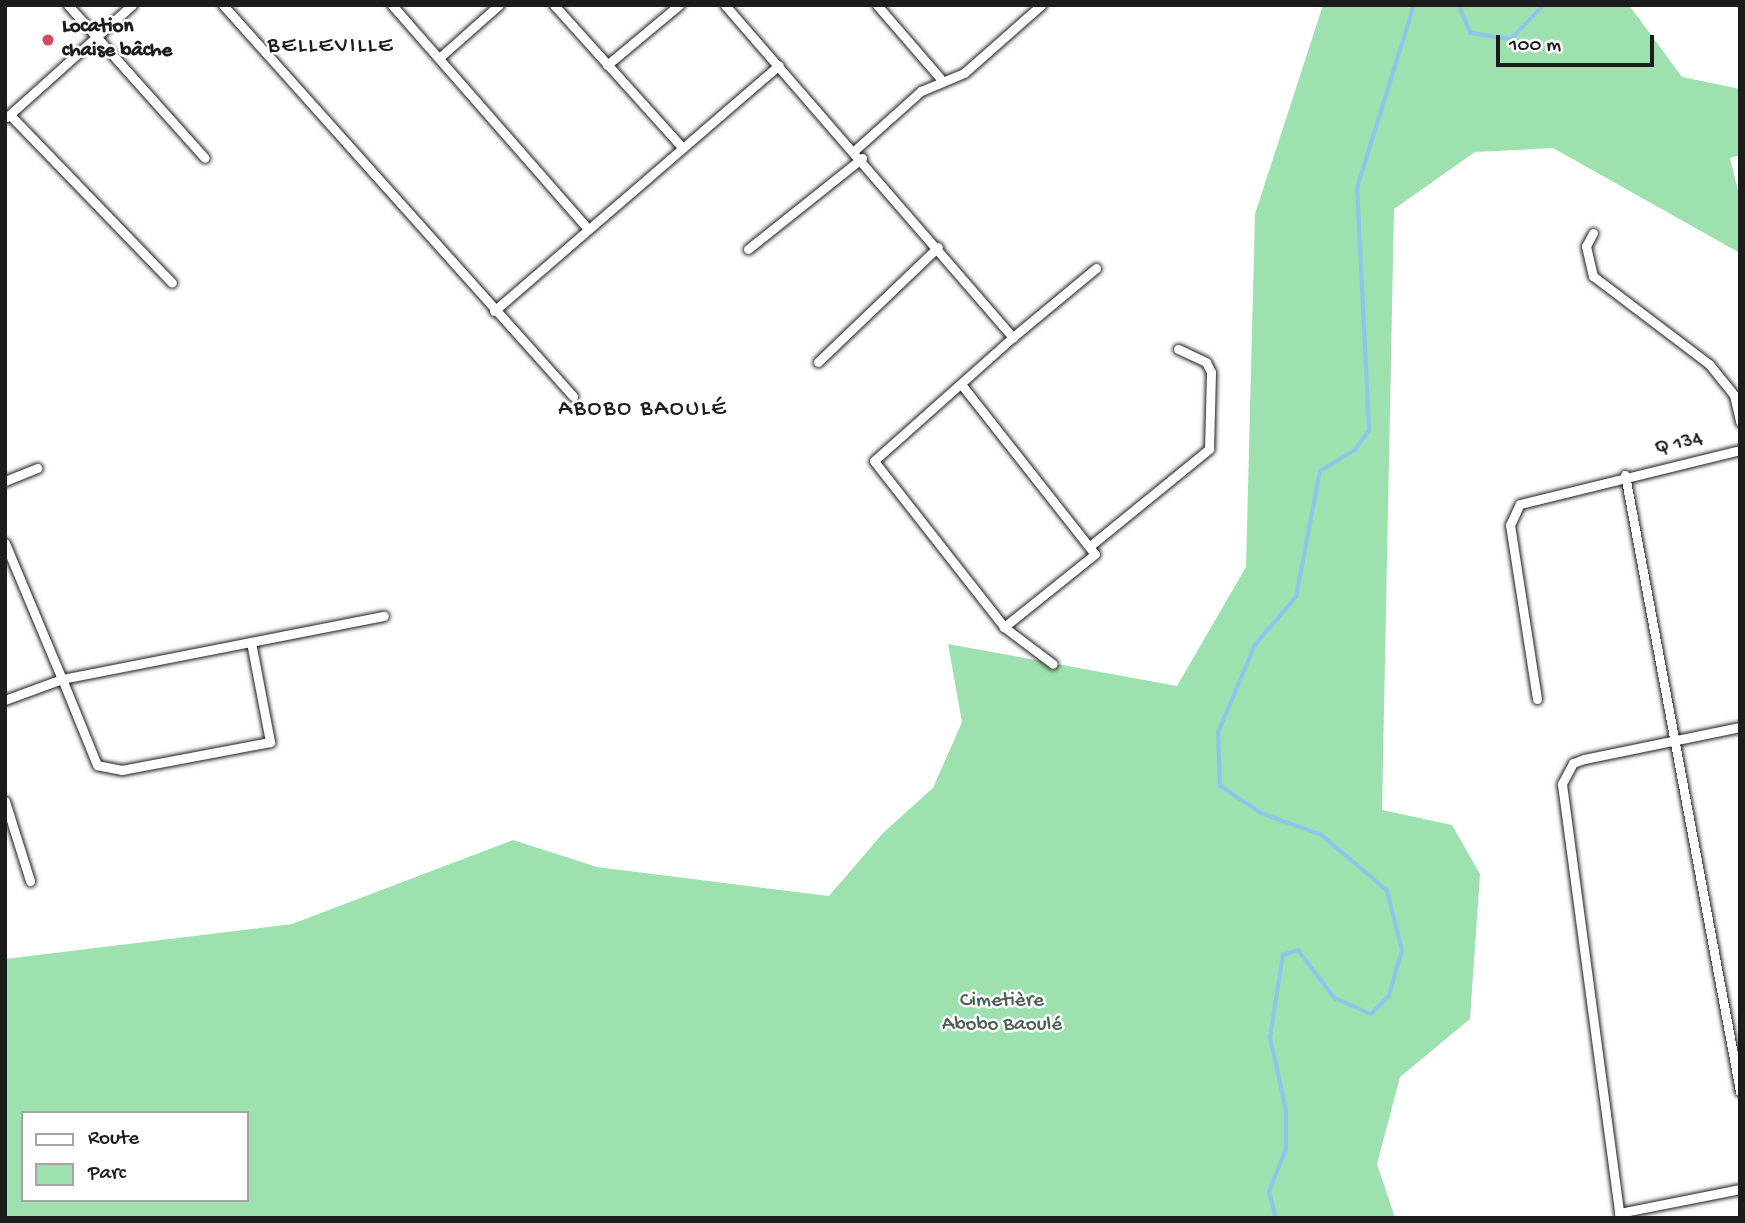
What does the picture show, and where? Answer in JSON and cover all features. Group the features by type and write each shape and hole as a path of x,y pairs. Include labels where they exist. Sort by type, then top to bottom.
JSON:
{"street":[{"path":"68,5 205,158"},
{"path":"132,5 7,116 172,283"},
{"path":"223,5 494,311 573,396"},
{"path":"392,5 588,229"},
{"path":"439,58 499,5"},
{"path":"554,5 682,146"},
{"path":"607,65 679,5"},
{"path":"725,5 858,154 1013,337"},
{"path":"877,5 940,78"},
{"path":"748,249 858,154 940,78 964,73 1037,6"},
{"path":"494,311 779,65"},
{"path":"1593,233 1586,246 1592,276 1709,364 1734,395 1740,422"},
{"path":"818,362 938,247"},
{"path":"1053,664 1004,627 874,461 1013,337 1096,268"},
{"path":"1090,547 1209,449 1211,372 1206,362 1178,349"},
{"path":"961,384 1096,554 1004,627"},
{"name":"Q 134","path":"1537,698 1512,515 1530,499 1740,450"},
{"path":"5,481 37,468"},
{"path":"1625,475 1740,1091"},
{"path":"5,543 102,770 263,745 272,738 251,642"},
{"path":"5,700 62,679 384,616"},
{"path":"1740,727 1584,759 1573,764 1562,784 1619,1216 1740,1189"},
{"path":"5,801 30,881"}],"green space":[{"name":"Cimetière Abobo Baoulé","path":"1323,5 1629,5 1682,77 1740,89 1740,155 1730,158 1740,199 1740,253 1553,148 1475,152 1394,209 1382,810 1452,825 1480,874 1470,1019 1400,1077 1377,1164 1395,1218 5,1218 5,959 292,924 513,840 597,867 829,896 884,832 933,788 962,722 948,644 1177,686 1246,567 1255,214"}],"waterway":[{"path":"1276,1218 1269,1192 1286,1149 1286,1110 1270,1038 1283,955 1298,950 1335,998 1371,1014 1389,996 1402,950 1387,891 1321,835 1262,814 1220,786 1218,733 1255,645 1296,597 1320,471 1355,450 1369,430 1357,188 1414,5"},
{"path":"1459,5 1471,33 1511,39 1544,5"}],"place":[{"name":"Location chaise bâche","path":"48,40"}],"district":[{"name":"BELLEVILLE","path":"331,47"},
{"name":"ABOBO BAOULÉ","path":"643,410"}]}
